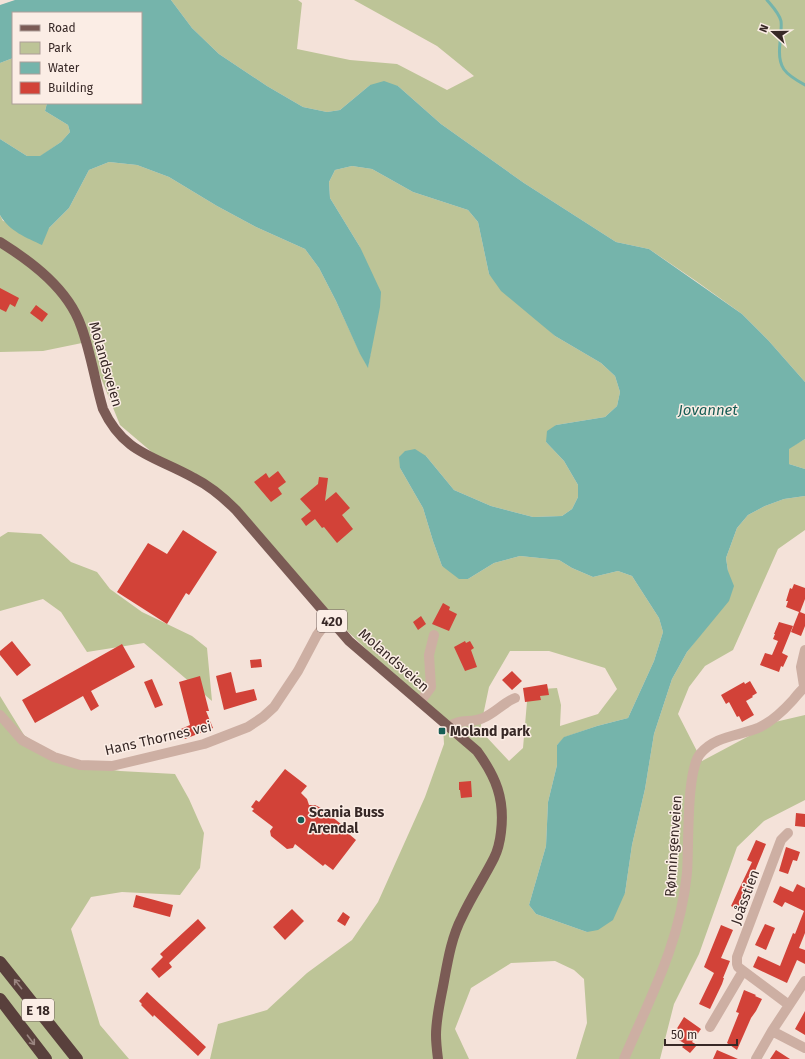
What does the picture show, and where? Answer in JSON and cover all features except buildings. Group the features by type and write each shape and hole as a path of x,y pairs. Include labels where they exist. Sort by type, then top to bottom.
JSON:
{"highway":[{"name":"E 18","path":"0,962 76,1059"},
{"name":"E 18","path":"0,999 46,1059"}],"main road":[{"name":"Molandsveien","path":"0,242 28,262 51,282 69,302 81,326 103,409 109,422 117,433 138,450 193,477 219,494 236,510 330,618 362,652 450,726 477,751 489,766 499,791 503,816 500,843 495,857 461,917 454,939 439,1004 436,1035 438,1059"}],"street":[{"name":"Hans Thornes vei","path":"0,714 22,740 54,757 80,765 112,766 204,744 248,727 263,717 274,707 298,671 316,635 330,618"},
{"path":"420,702 431,687 430,655 434,635"},
{"name":"Rønningenveien","path":"624,1059 659,981 673,943 682,909 687,871 688,830 692,780 695,764 698,758 711,744 722,738 758,728 773,719 792,701 805,687 801,667 805,650"},
{"path":"450,726 454,723 484,718 515,698"},
{"name":"Joåsstien","path":"743,970 736,964 737,957 781,840 788,833"},
{"path":"710,1027 743,970 789,1006"},
{"path":"756,1059 772,1031 805,981"},
{"path":"772,1031 805,1048"}],"green space":[{"path":"171,0 298,0 302,3 297,49 350,60 397,64 447,90 474,76 437,46 354,0 805,0 805,382 768,340 742,314 649,249 616,242 524,183 441,124 398,86 370,85 340,110 327,112 303,107 267,86 219,54 192,28"},
{"path":"12,58 12,104 47,104 45,111 68,125 70,132 61,142 41,156 27,156 0,139 0,63"},
{"path":"109,162 137,165 169,177 217,206 256,227 305,249 319,268 368,367 373,339 360,247 330,198 329,182 335,170 352,166 372,169 413,192 468,210 478,222 489,274 555,336 601,363 615,376 620,392 617,406 605,417 556,425 546,442 564,461 578,485 578,497 572,509 562,516 533,517 491,506 454,490 426,456 400,468 423,508 442,566 468,579 494,563 520,556 559,560 572,568 593,577 618,571 632,576 659,618 663,632 654,661 628,718 597,726 565,737 557,745 557,765 548,802 546,846 529,905 536,914 587,932 625,893 632,845 645,789 654,734 672,679 687,652 704,630 728,571 726,558 737,528 748,515 765,506 784,499 805,496 805,530 778,549 733,650 705,666 689,687 678,714 702,761 775,722 805,715 805,800 764,821 737,847 699,954 674,1004 660,1059 576,1059 587,1023 584,979 574,970 555,961 511,963 471,988 455,1029 469,1059 210,1059 218,1024 267,1010 307,973 352,940 378,902 425,797 444,744 443,725 320,605 231,503 160,459 120,425 99,373 82,343 43,351 0,352 0,215 3,221 49,228 69,208 89,170","holes":["510,651 549,651 605,668 617,689 598,714 560,726 561,705 557,688 528,690 523,748 509,761 480,730 489,687"]},
{"path":"805,439 805,469 789,464 789,448"},
{"path":"8,532 41,534 71,562 97,572 110,589 142,612 192,636 207,648 212,701 144,643 87,652 61,612 43,599 0,611 0,537"},
{"path":"0,696 24,735 65,763 120,771 175,774 189,799 204,833 200,868 180,895 122,892 91,897 71,929 100,1025 129,1059 0,1059"}],"water":[{"name":"Jovannet","path":"15,0 171,0 192,28 219,54 267,86 303,107 327,112 340,110 370,85 384,81 398,86 441,124 524,183 616,242 649,249 742,314 768,340 805,382 805,439 789,449 789,464 805,469 805,496 784,499 765,506 748,515 737,528 726,558 728,571 734,586 729,601 687,652 672,679 654,734 645,789 632,845 625,893 613,920 598,930 587,932 536,914 529,905 546,846 548,802 557,765 557,745 564,737 628,718 654,661 663,632 659,618 632,576 618,571 593,577 572,568 559,560 520,556 494,563 468,579 459,579 442,566 423,508 400,468 399,457 405,451 415,449 426,456 454,490 491,506 533,517 562,516 572,509 578,497 578,485 564,461 546,442 547,431 556,425 605,417 617,406 620,392 615,376 601,363 555,336 501,291 489,274 478,222 468,210 413,192 372,169 352,166 335,170 329,182 330,198 360,247 381,292 380,307 368,368 319,268 305,249 256,227 217,206 169,177 137,165 109,162 89,170 69,208 49,228 42,245 13,230 0,215 0,139 27,156 40,156 61,142 70,132 68,125 45,111 47,104 142,104 142,12 12,12 12,58 0,63 0,5"}],"waterway":[{"path":"767,0 777,12 781,21 779,52 781,64 792,77 805,85"}],"place":[{"name":"Moland park","path":"442,731"},
{"name":"Scania Buss Arendal","path":"301,820"}]}
